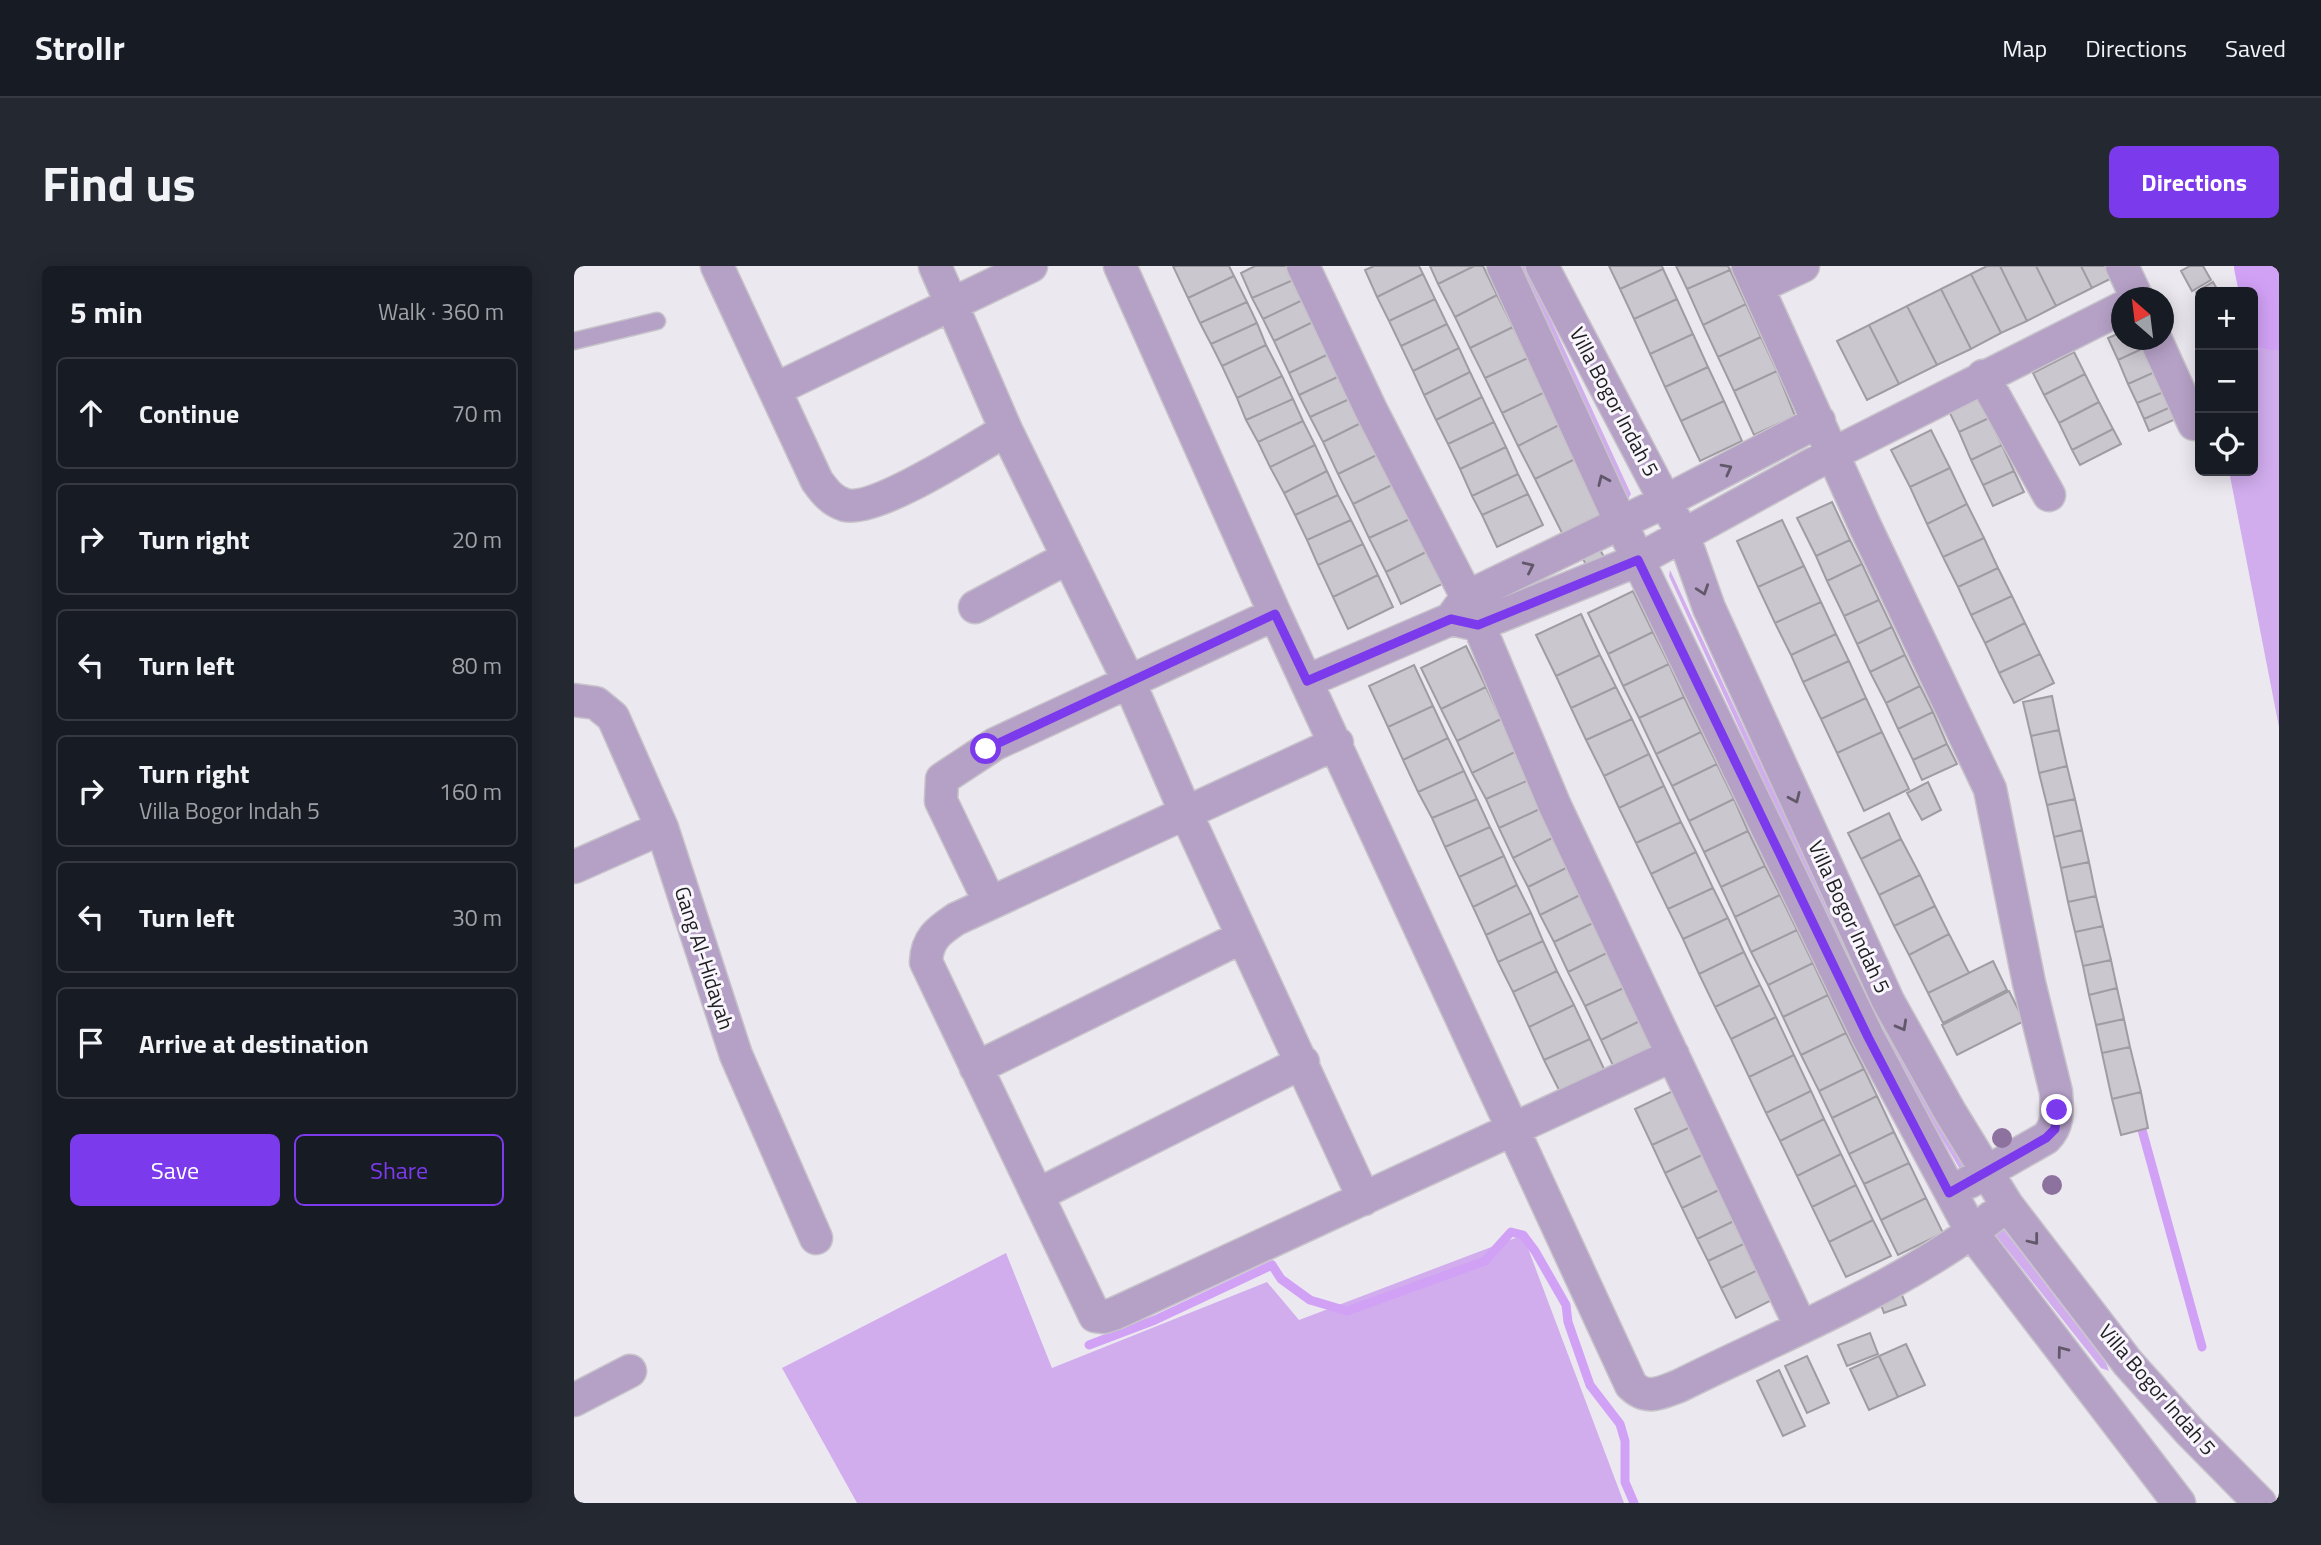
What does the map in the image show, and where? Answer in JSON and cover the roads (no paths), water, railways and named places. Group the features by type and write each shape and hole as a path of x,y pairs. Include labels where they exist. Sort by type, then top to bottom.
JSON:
{"street":[{"path":"717,266 817,481 828,497 847,506 887,497 1006,430"},
{"path":"935,266 1006,430 1130,684 1242,937 1303,1062 1364,1199"},
{"path":"776,389 1031,266"},
{"path":"1120,266 1275,614 1632,1385 1639,1393 1651,1396 1679,1386 1866,1294 1973,1234 2007,1205"},
{"path":"1303,266 1800,1325"},
{"name":"Villa Bogor Indah 5","path":"1503,266 1638,560 1868,1037 1949,1193 1973,1234 2179,1503"},
{"name":"Villa Bogor Indah 5","path":"1542,266 1684,537 1709,608 1888,1000 1986,1173 2007,1205 2128,1363 2190,1432 2260,1503"},
{"path":"1803,266 1753,276 1990,789 2029,983 2056,1091 2055,1129 2046,1138 1949,1193"},
{"path":"2122,266 2132,287"},
{"path":"1307,681 1465,613 1638,560 1983,376 2111,313"},
{"path":"2161,350 2194,424"},
{"path":"1983,376 2049,495"},
{"path":"1465,613 1622,523 1819,421"},
{"path":"975,607 1067,558"},
{"path":"990,903 942,801 942,779 995,744 1130,684 1275,614"},
{"name":"Gang Al-Hidayah","path":"574,700 596,702 613,717 662,828 736,1055 816,1238"},
{"path":"1337,743 956,919 934,934 927,948 926,962 1096,1316 1104,1317 1673,1055"},
{"path":"574,867 662,828"},
{"path":"976,1068 1242,937"},
{"path":"1037,1195 1303,1062"},
{"path":"2097,1397 2128,1363"},
{"path":"574,1400 630,1371"}],"lane":[{"path":"574,341 657,321"}],"waterway":[{"path":"2261,266 2273,323 2279,323"},
{"path":"2139,1119 2202,1347"},
{"path":"1089,1345 1155,1320 1272,1265 1281,1279 1310,1300 1347,1311 1485,1261 1511,1232 1523,1235 1566,1305 1568,1322 1590,1385 1620,1424 1625,1441 1625,1482 1634,1503"}]}
